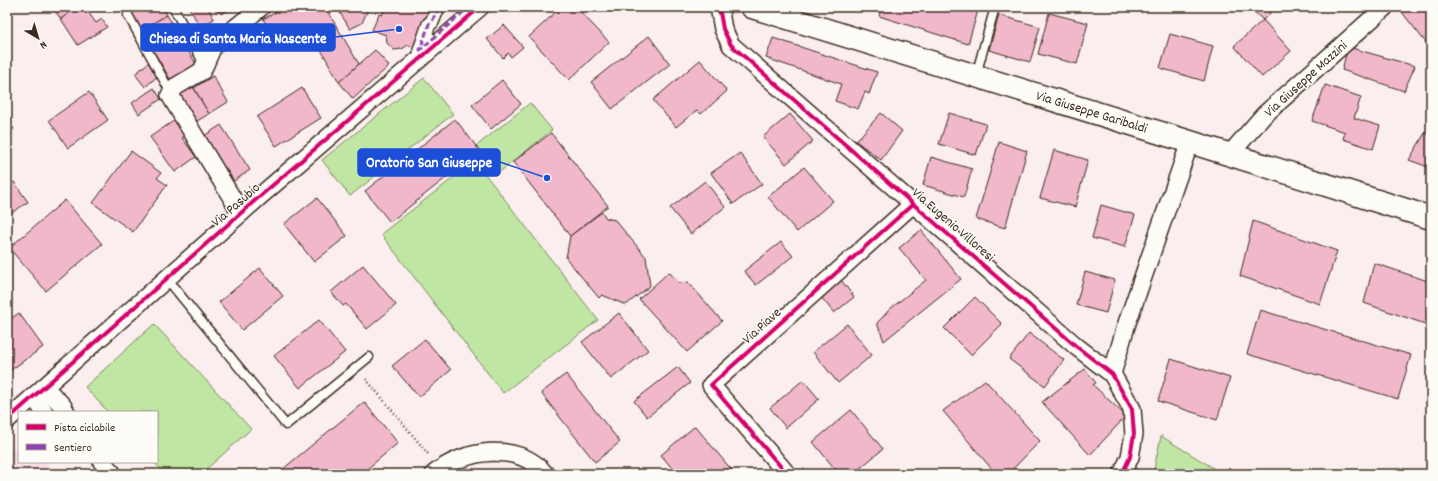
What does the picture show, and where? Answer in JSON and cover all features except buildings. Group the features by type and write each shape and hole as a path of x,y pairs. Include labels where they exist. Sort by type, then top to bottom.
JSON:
{"main road":[{"name":"Via Giuseppe Garibaldi","path":"752,7 1230,154 1431,218"}],"street":[{"path":"241,213 174,103 171,93 175,87 202,71 213,46 261,7"},
{"path":"438,7 432,22 429,24 420,50 469,7"},
{"name":"Via Pasubio","path":"7,420 241,213 480,7"},
{"name":"Via Eugenio Villoresi","path":"720,7 723,29 731,46 1077,347 1112,374 1132,408 1134,428 1130,457 1122,474"},
{"name":"Via Giuseppe Mazzini","path":"1230,154 1264,114 1385,7"},
{"path":"1112,374 1126,326 1190,142"},
{"name":"Via Piave","path":"787,474 711,385 913,204"},
{"path":"39,391 44,411"},
{"path":"39,391 62,405 65,411"},
{"path":"437,471 459,458 478,453 510,454 525,457 541,468 545,474"},
{"path":"103,463 113,474"}],"lane":[{"path":"173,7 204,64"},
{"path":"976,76 995,7"},
{"path":"128,15 171,93"},
{"path":"167,279 286,425 369,357"}],"path":[{"path":"357,368 437,471"}],"shaded area":[{"path":"18,449 18,463 47,463 57,474 7,474 7,450"}],"green space":[{"path":"424,78 453,114 350,196 322,160"},
{"path":"530,103 552,130 496,175 474,148"},
{"path":"475,161 598,320 503,393 381,234"},
{"path":"154,324 251,429 201,474 165,474 155,463 158,463 158,411 107,411 85,387"},
{"path":"1161,436 1223,474 1153,474"}],"marked path":[{"path":"438,7 432,22 429,24 420,50 469,7"}],"cycle path":[{"path":"7,420 259,197 480,7"},
{"path":"719,7 723,29 731,45 1077,347 1112,374 1132,409 1134,434 1130,457 1122,474"},
{"path":"787,474 711,385 913,204"}],"place":[{"name":"Chiesa di Santa Maria Nascente","path":"399,29"},
{"name":"Oratorio San Giuseppe","path":"547,178"}]}
